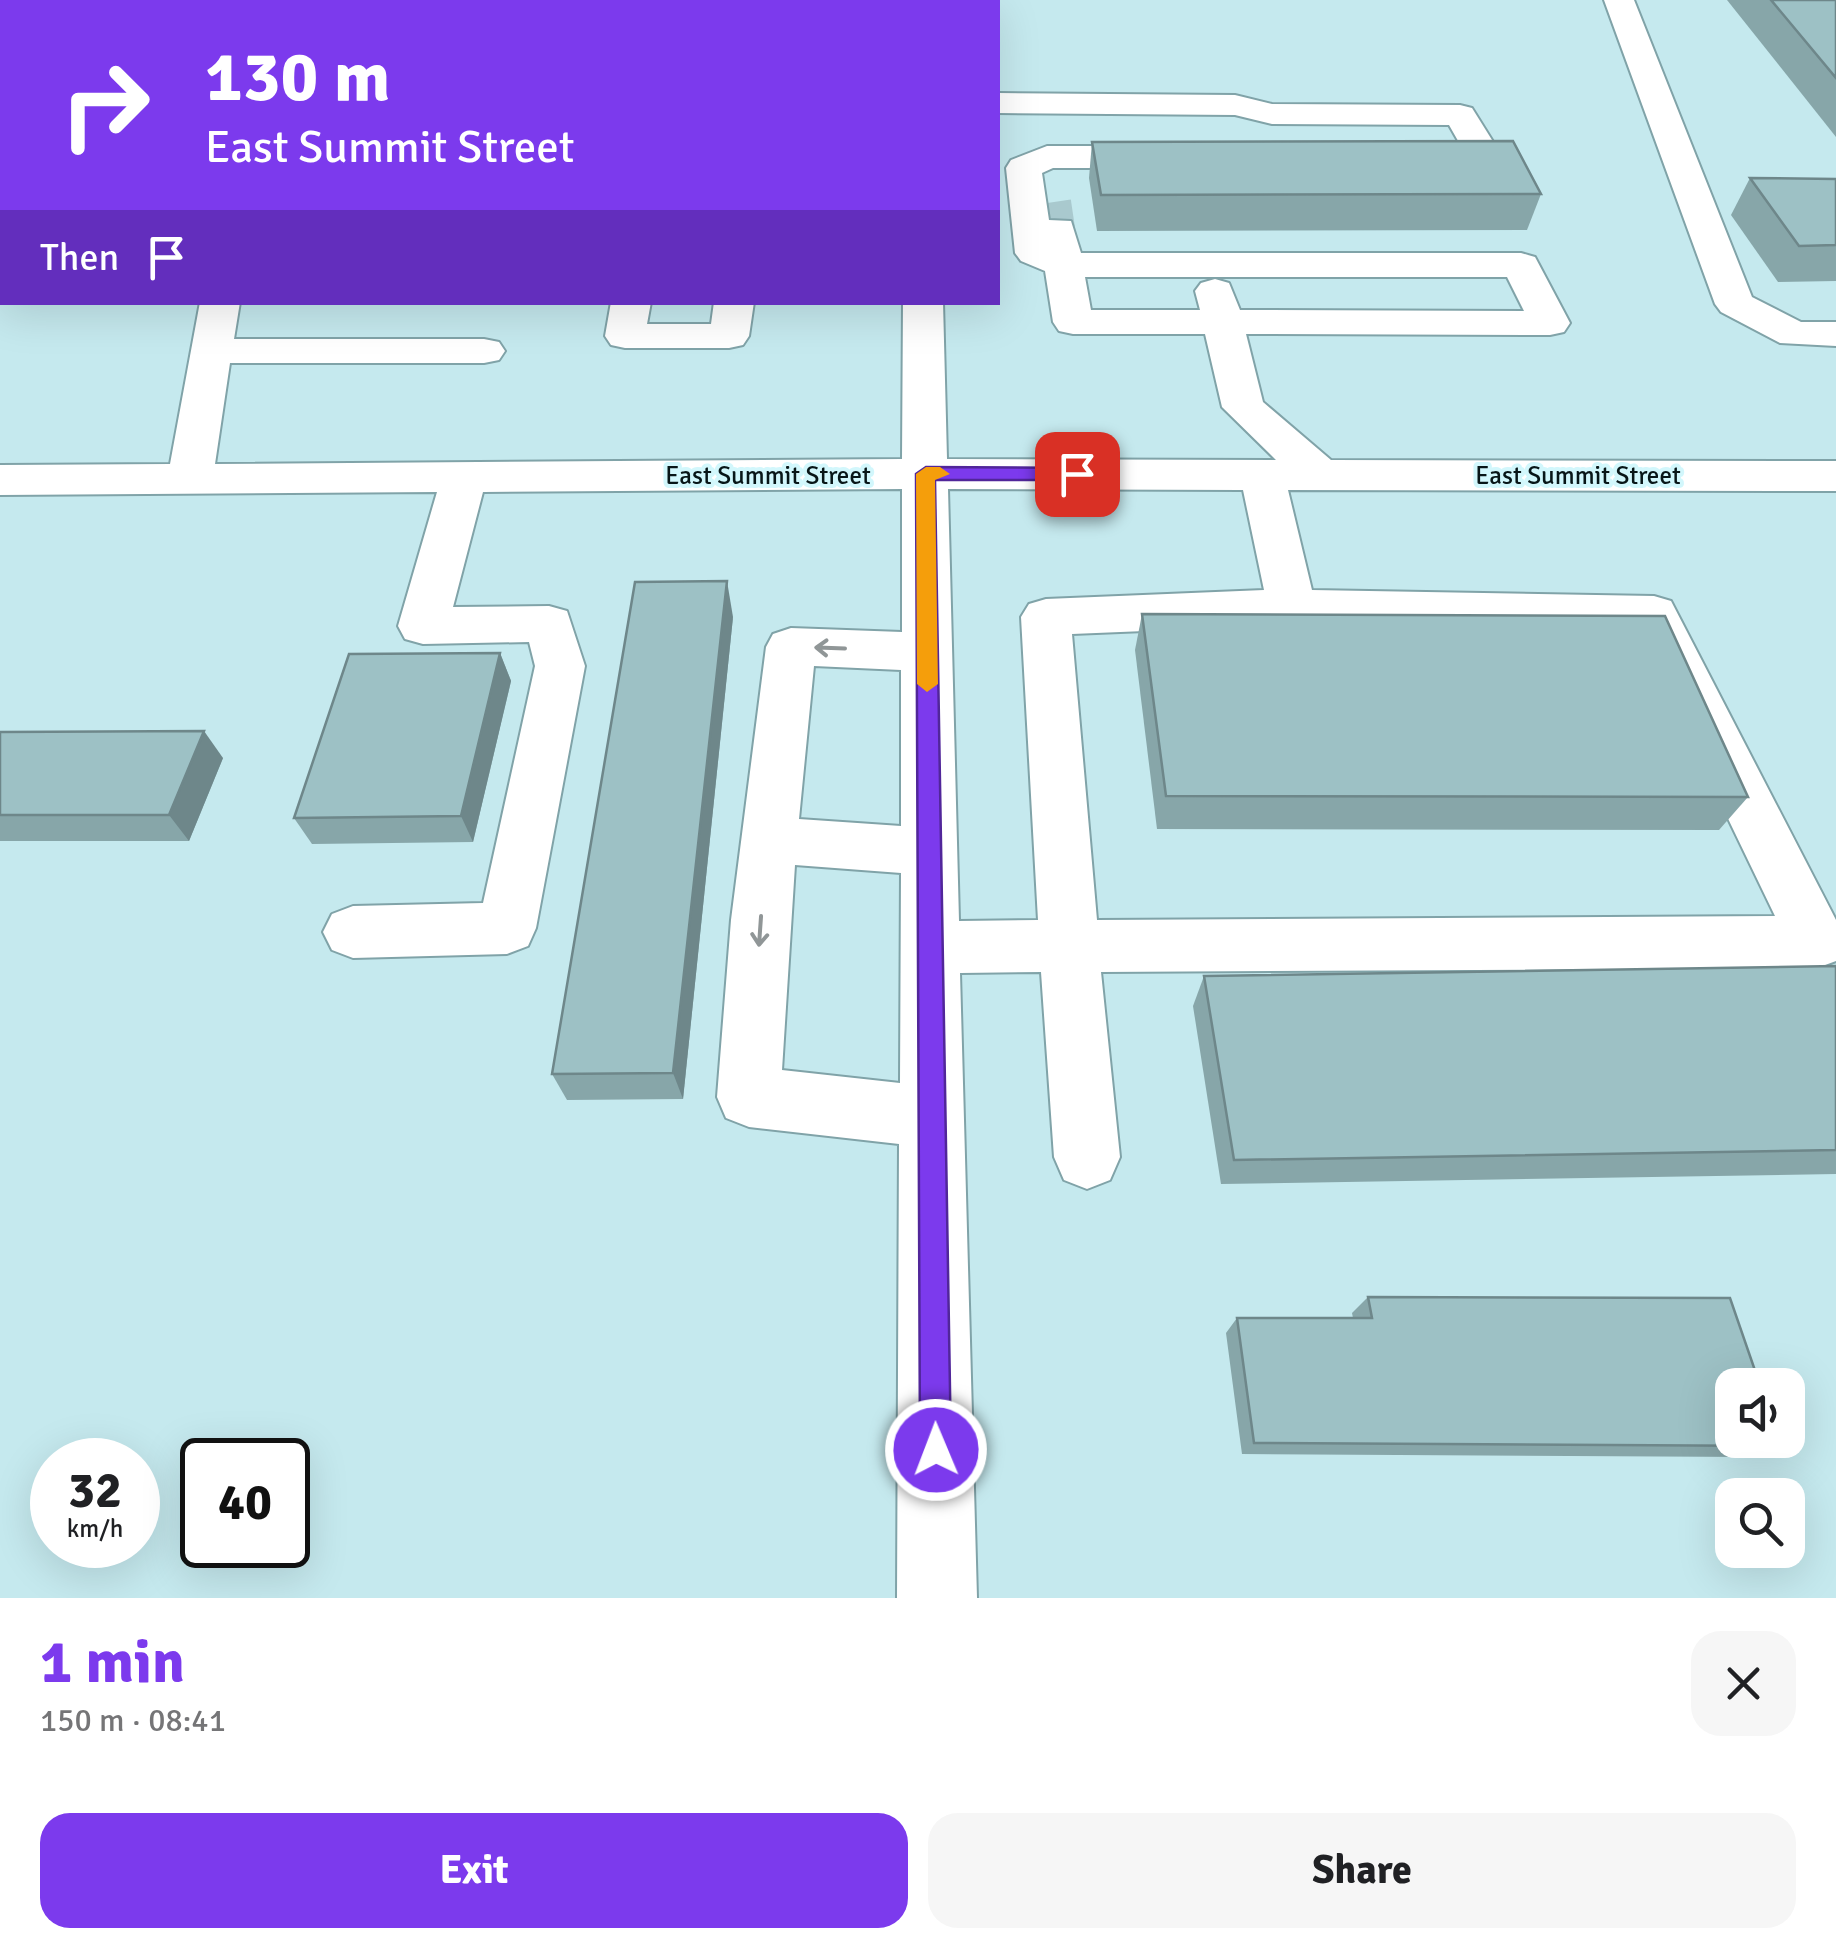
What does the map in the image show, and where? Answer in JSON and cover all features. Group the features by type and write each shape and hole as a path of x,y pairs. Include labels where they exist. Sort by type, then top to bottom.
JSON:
{"street":[{"path":"1620,0 1735,304 1794,334 1836,334"},
{"path":"1000,102 1235,106 1272,114 1460,116 1484,156 1387,156"},
{"path":"1044,103 1047,157 1073,322 1550,323 1521,265 1209,265 1059,232"},
{"path":"1235,106 1246,140"},
{"path":"1059,232 1034,252 1024,168 1047,157 1196,157"},
{"path":"1209,265 1243,407 1320,475"},
{"path":"190,479 219,305"},
{"path":"630,305 624,336 730,336 734,305"},
{"path":"923,305 937,1598"},
{"path":"211,351 484,351"},
{"path":"1191,474 1243,407"},
{"name":"East Summit Street","path":"0,480 926,474 1836,476"},
{"path":"1262,474 1292,607"},
{"path":"353,932 507,928 560,666 549,624 422,626 464,477"},
{"path":"930,947 1069,946 1817,942 1654,614 1292,607 1046,617 1069,946 1087,1157"},
{"path":"927,652 790,647 769,840 749,1098 932,1117"},
{"path":"769,840 930,850"}],"building":[{"path":"1771,0 1836,0 1836,78"},
{"path":"1513,141 1541,194 1101,195 1092,142"},
{"path":"1750,178 1836,179 1836,245 1799,246"},
{"path":"727,581 673,1073 552,1074 635,582"},
{"path":"1142,614 1665,616 1748,797 1166,796"},
{"path":"500,653 461,816 294,818 349,654"},
{"path":"204,731 169,815 0,815 0,732"},
{"path":"1836,966 1836,1150 1234,1160 1204,976"},
{"path":"1368,1297 1730,1298 1754,1368 1715,1368 1715,1446 1254,1443 1237,1318 1372,1318"}],"tunnel":[{"path":"1054,202 1058,229"}],"slow traffic":[{"path":"927,684 926,474 940,474"}],"route":[{"path":"936,1450 926,474 1077,474"}]}
